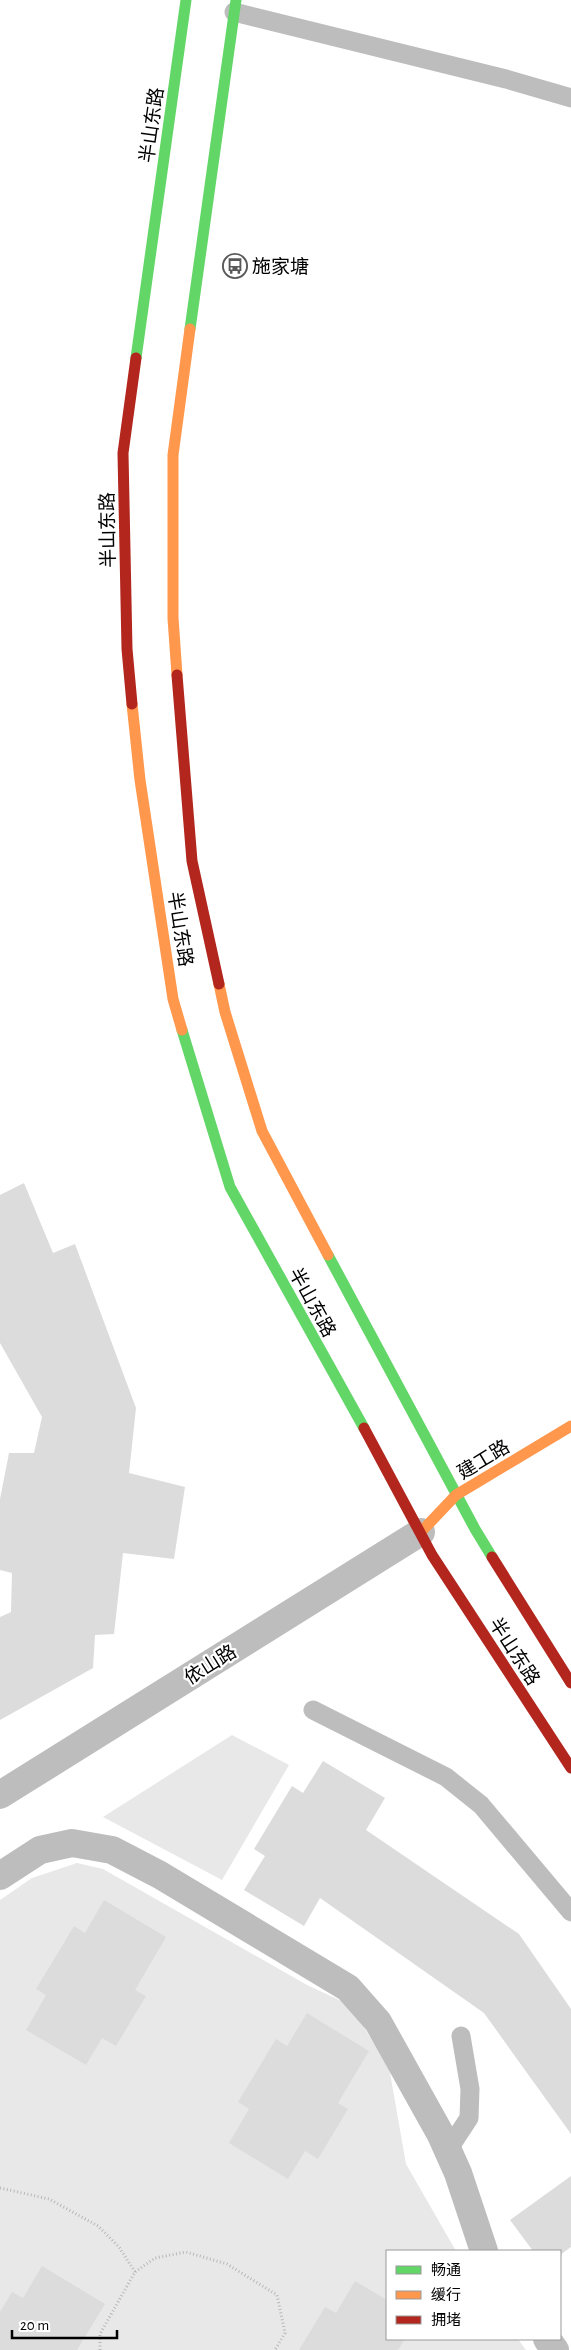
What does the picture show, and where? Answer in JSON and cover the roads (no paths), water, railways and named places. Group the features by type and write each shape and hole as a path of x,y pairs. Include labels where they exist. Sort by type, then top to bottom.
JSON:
{"main road":[{"name":"半山东路","path":"186,0 123,453 127,649 140,780 173,999 230,1188 432,1555 571,1768"},
{"name":"半山东路","path":"235,6 173,455 173,618 192,861 225,1012 262,1131 475,1529 571,1683"},
{"name":"建工路","path":"421,1532 456,1495 571,1426"}],"street":[{"name":"依山路","path":"0,1795 421,1532"},
{"path":"0,1876 40,1850 72,1842 112,1850 160,1875 348,1988 378,2022 448,2150 458,2173 484,2250"}],"lane":[{"path":"235,6 571,98"},
{"path":"313,1710 446,1778 481,1805 571,1912"},
{"path":"448,2150 469,2118 470,2089 461,2036"}],"place":[{"name":"施家塘","path":"235,266"}]}
